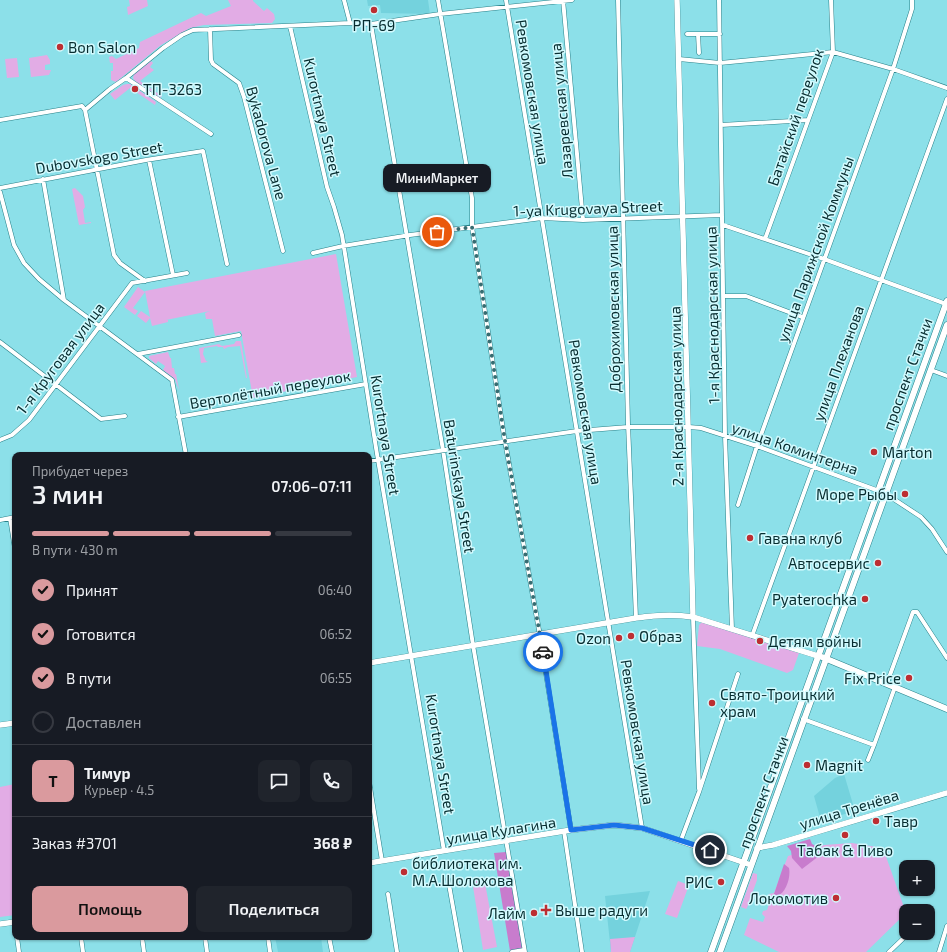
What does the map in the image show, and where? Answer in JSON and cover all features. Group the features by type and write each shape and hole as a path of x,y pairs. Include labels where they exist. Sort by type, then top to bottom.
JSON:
{"main road":[{"name":"проспект Стачки","path":"711,952 946,302"},
{"name":"проспект Стачки","path":"720,952 803,719 947,325"},
{"path":"818,656 887,683 947,709"}],"street":[{"path":"344,0 350,23"},
{"path":"438,0 472,198 472,227 505,441 540,634 571,830"},
{"name":"Ревкомовская улица","path":"506,0 642,828"},
{"name":"Лазаревская улица","path":"563,0 583,220"},
{"path":"85,110 163,48 182,35 193,30 350,23 371,24 507,6 572,0"},
{"name":"Доброхимовская улица","path":"618,0 628,427 636,618"},
{"name":"2-я Краснодарская улица","path":"677,0 699,792"},
{"name":"1-я Краснодарская улица","path":"719,0 725,436 732,629"},
{"name":"Батайский переулок","path":"765,239 833,52 832,0"},
{"name":"улица Парижской Коммуны","path":"738,505 756,446 892,69 912,9 912,0"},
{"name":"Baturinskaya Street","path":"371,24 443,450 473,645 524,951"},
{"name":"Kurortnaya Street","path":"290,26 327,187 342,235 444,851"},
{"name":"Bykadorova Lane","path":"210,29 211,60 213,64 239,84 244,97 283,251"},
{"path":"687,34 720,34"},
{"path":"698,34 699,53"},
{"path":"679,59 720,63 833,52 892,69 947,88"},
{"path":"126,78 211,134"},
{"name":"улица Плеханова","path":"752,636 947,99"},
{"path":"0,120 82,106 85,110 114,255 120,263 145,281"},
{"path":"721,125 808,120"},
{"name":"Dubovskogo Street","path":"0,188 96,169 203,151 227,264"},
{"path":"149,160 173,275"},
{"path":"43,179 64,300"},
{"path":"0,195 14,245 24,262 39,279 64,300 172,380 185,452"},
{"name":"1-ya Krugovaya Street","path":"313,253 343,246 407,236 542,218 583,220 722,215"},
{"path":"723,225 946,302"},
{"path":"132,283 187,272"},
{"name":"1-я Круговая улица","path":"0,440 20,430 29,420 137,275"},
{"path":"723,296 746,296 802,317"},
{"path":"138,354 239,335"},
{"path":"0,342 102,419 125,416"},
{"path":"931,370 947,376"},
{"name":"Вертолётный переулок","path":"178,417 366,384"},
{"name":"улица Коминтерна","path":"372,460 576,432 628,427 689,427 701,428 756,446 879,490"},
{"path":"886,494 921,517 932,529 947,552"},
{"path":"0,520 12,517"},
{"path":"887,683 913,612 917,612 947,658"},
{"path":"372,663 656,615 693,617 818,656"},
{"path":"681,840 699,792 738,674"},
{"path":"868,760 895,687"},
{"path":"803,719 874,745"},
{"path":"0,725 12,723"},
{"name":"улица Тренёва","path":"757,848 773,845 947,793"},
{"path":"372,799 382,861"},
{"name":"улица Кулагина","path":"372,863 571,830 614,825 642,828 751,865"},
{"path":"564,832 582,952"},
{"path":"448,880 461,952"},
{"path":"388,894 397,952"},
{"path":"0,924 12,923"},
{"path":"939,952 947,926"},
{"path":"18,940 20,952"},
{"path":"81,940 83,952"},
{"path":"142,940 144,952"},
{"path":"205,940 207,952"},
{"path":"268,940 270,952"},
{"path":"330,940 332,952"},
{"path":"889,952 902,940"},
{"path":"512,952 524,951"}],"shaded area":[{"path":"129,0 147,0 148,6 128,15 127,7 130,6"},
{"path":"228,0 253,0 264,11 267,8 274,14 275,19 272,23 204,25 190,28 161,45 116,82 111,80 113,63 110,63 109,57 112,56 116,59 139,48 140,42 201,13 206,16 231,6"},
{"path":"367,0 428,0 430,14 381,13 380,5 368,6"},
{"path":"47,55 50,60 50,64 45,65 45,70 51,70 49,75 31,77 29,58"},
{"path":"17,58 19,77 7,78 5,59"},
{"path":"151,61 153,63 150,67 154,70 140,81 162,96 159,99 133,78 134,74"},
{"path":"127,84 130,84 156,102 155,105 130,88 115,100 110,94"},
{"path":"75,188 83,196 85,223 91,223 79,225 72,189"},
{"path":"336,254 357,377 253,398 241,331 215,336 212,319 206,319 205,313 210,311 166,320 168,320 168,322 152,326 150,318 146,323 137,316 141,311 150,317 145,291"},
{"path":"138,287 145,292 133,308 138,311 135,315 124,307"},
{"path":"236,341 241,341 247,378 240,346 228,347 224,349 223,347 217,346 204,348 203,354 208,362 201,363 199,348 219,344 222,346 234,344"},
{"path":"168,352 171,358 172,368 174,368 176,374 179,390 175,379 163,370 165,366 158,361 156,364 149,358 149,356"},
{"path":"702,622 799,653 793,670 787,673 720,649 697,646 699,625"},
{"path":"844,774 855,811 821,821 814,796 835,778"},
{"path":"12,785 12,915 0,917 0,787"},
{"path":"810,839 812,844 816,846 819,856 802,869 792,858 791,851 787,846"},
{"name":"Локомотив","path":"852,843 883,848 903,904 899,904 899,920 866,952 779,952 744,935 750,918 763,922 765,917 762,914 763,911 767,910 769,904 766,902 769,894 774,893 788,856 824,845"},
{"path":"506,852 523,949 510,951 494,853"},
{"path":"784,864 789,868 788,880 783,892 777,896 774,894"},
{"path":"753,873 757,874 757,880 746,909 741,907"},
{"path":"484,878 497,947 483,950 472,880"},
{"path":"678,881 689,885 677,918 665,914"},
{"path":"650,891 630,952 611,952 605,896"},
{"path":"635,937 630,952 611,952 610,939"},
{"path":"276,940 321,940 323,952 278,952"}],"way so far":[{"path":"437,232 472,227 505,441 543,652"}],"place":[{"name":"РП-69","path":"374,10"},
{"name":"Bon Salon","path":"60,47"},
{"name":"ТП-3263","path":"135,89"},
{"name":"МиниМаркет","path":"437,232"},
{"name":"Marton","path":"874,452"},
{"name":"Море Рыбы","path":"905,494"},
{"name":"Гавана клуб","path":"750,538"},
{"name":"Автосервис","path":"878,563"},
{"name":"Pyaterochka","path":"865,599"},
{"name":"Образ","path":"631,636"},
{"name":"Ozon","path":"619,638"},
{"name":"Детям войны","path":"760,641"},
{"name":"Fix Price","path":"909,678"},
{"name":"Свято-Троицкий храм","path":"712,703"},
{"name":"Magnit","path":"807,765"},
{"name":"Тавр","path":"876,821"},
{"name":"Табак & Пиво","path":"845,835"},
{"name":"библиотека им. М.А.Шолохова","path":"404,872"},
{"name":"РИС","path":"721,882"},
{"name":"Локомотив","path":"836,898"},
{"name":"Выше радуги","path":"546,910"},
{"name":"Лайм","path":"534,913"}],"route":[{"path":"543,652 571,830 614,825 642,828 710,850"}]}
